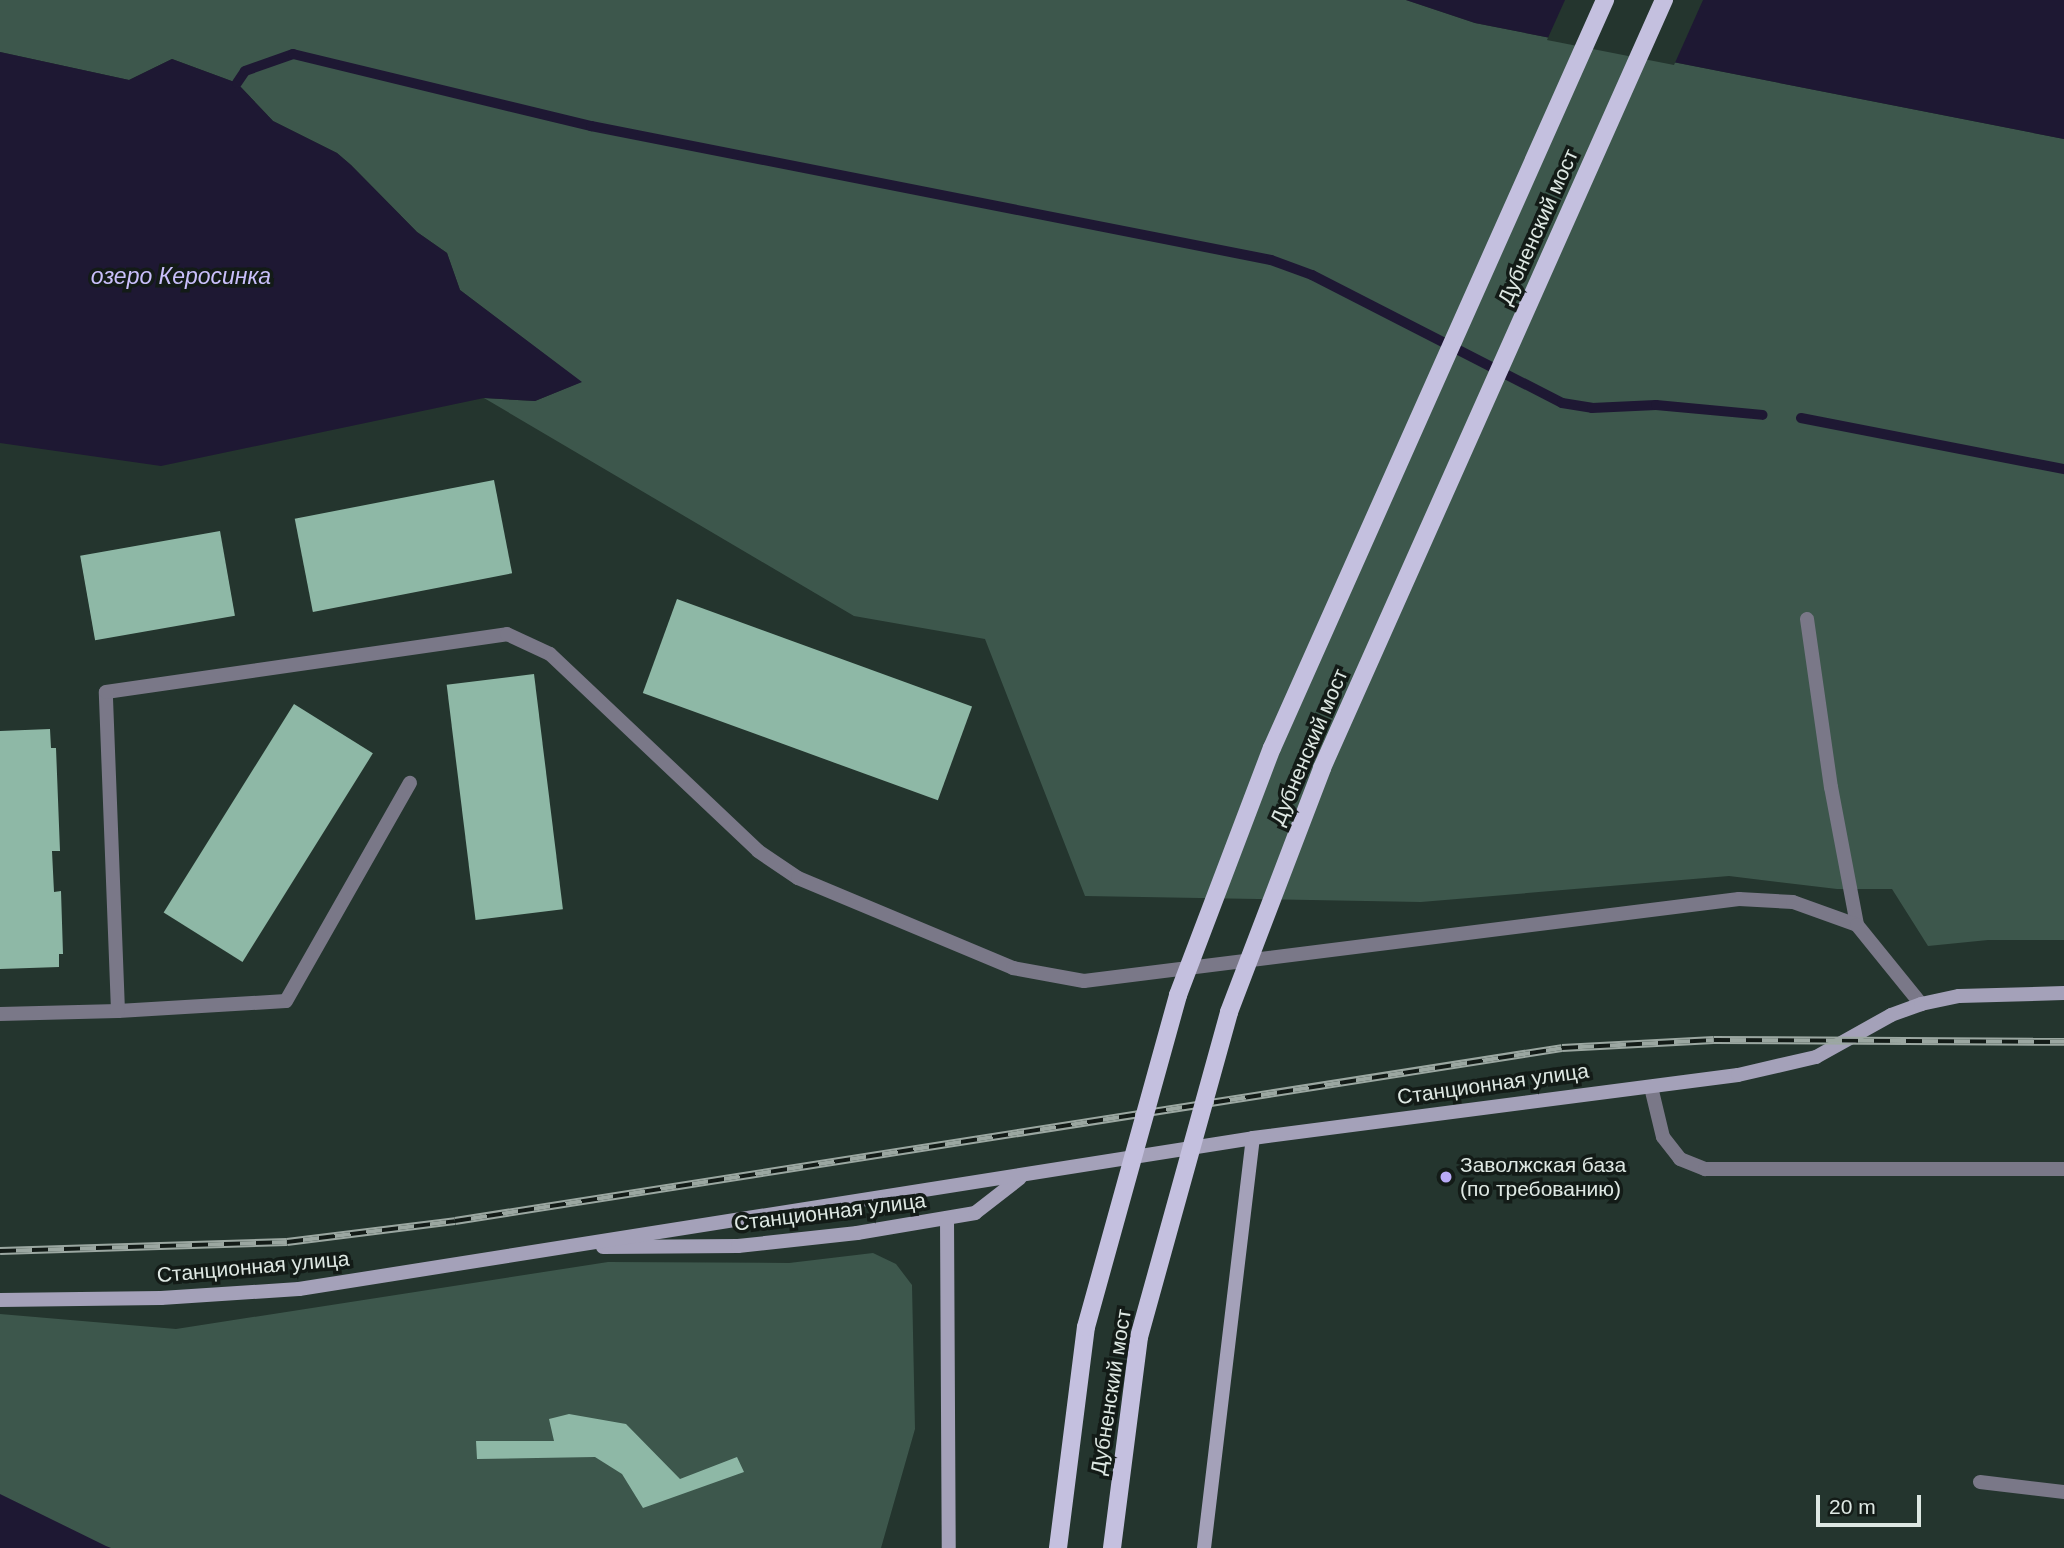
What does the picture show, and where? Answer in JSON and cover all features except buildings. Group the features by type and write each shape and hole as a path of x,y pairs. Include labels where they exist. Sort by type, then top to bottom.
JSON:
{"main road":[{"name":"Дубненский мост","path":"1058,1548 1086,1327 1178,995 1272,748 1605,0"},
{"name":"Дубненский мост","path":"1111,1548 1139,1337 1229,1012 1322,768 1664,0"},
{"name":"Станционная улица","path":"0,1300 161,1298 299,1289 549,1247 1020,1178 1253,1138 1651,1087 1790,1066 1921,1004 1959,996 2064,993"},
{"path":"1203,1548 1253,1138"},
{"name":"Станционная улица","path":"549,1247 738,1246 947,1218 975,1213 1020,1178"},
{"path":"947,1218 949,1548"}],"lane":[{"path":"1807,619 1831,787 1857,925 1921,1004"},
{"path":"118,1011 106,692 507,634 550,654 758,851 798,878 1013,968 1050,978 1084,981 1739,899 1793,902 1857,925"},
{"path":"0,1014 118,1011 286,1001 410,783"},
{"path":"1651,1087 1663,1137 1680,1159 1705,1169 2064,1169"},
{"path":"1980,1482 2064,1492"}],"green space":[{"path":"0,0 1406,0 1475,23 2064,139 2064,940 1988,940 1928,946 1892,889 1837,889 1729,876 1421,902 1085,896 985,639 854,616 484,398 535,401 581,382 460,290 447,253 417,232 351,165 337,153 273,121 237,83 172,59 129,80 0,52"},
{"path":"873,1253 896,1264 912,1285 915,1429 881,1548 0,1548 0,1314 176,1329 608,1262 789,1263"}],"water":[{"path":"1406,0 2064,0 2064,139 1475,23"},
{"name":"озеро Керосинка","path":"0,52 129,80 172,59 237,83 273,121 337,153 351,165 417,232 447,253 460,290 582,382 535,401 484,398 161,466 0,443"},
{"path":"0,1494 106,1546 111,1548 0,1548"}],"pier":[{"path":"1565,0 1703,0 1674,65 1547,40"}],"waterway":[{"path":"237,83 245,71 293,54 591,126 1271,260 1312,275 1562,403 1592,408 1656,405 1763,415"},
{"path":"1801,418 2064,469"}],"railway":[{"path":"0,1251 287,1242 455,1221 1562,1048 1714,1040 2064,1042"}],"place":[{"name":"Заволжская база (по требованию)","path":"1446,1177"}]}
